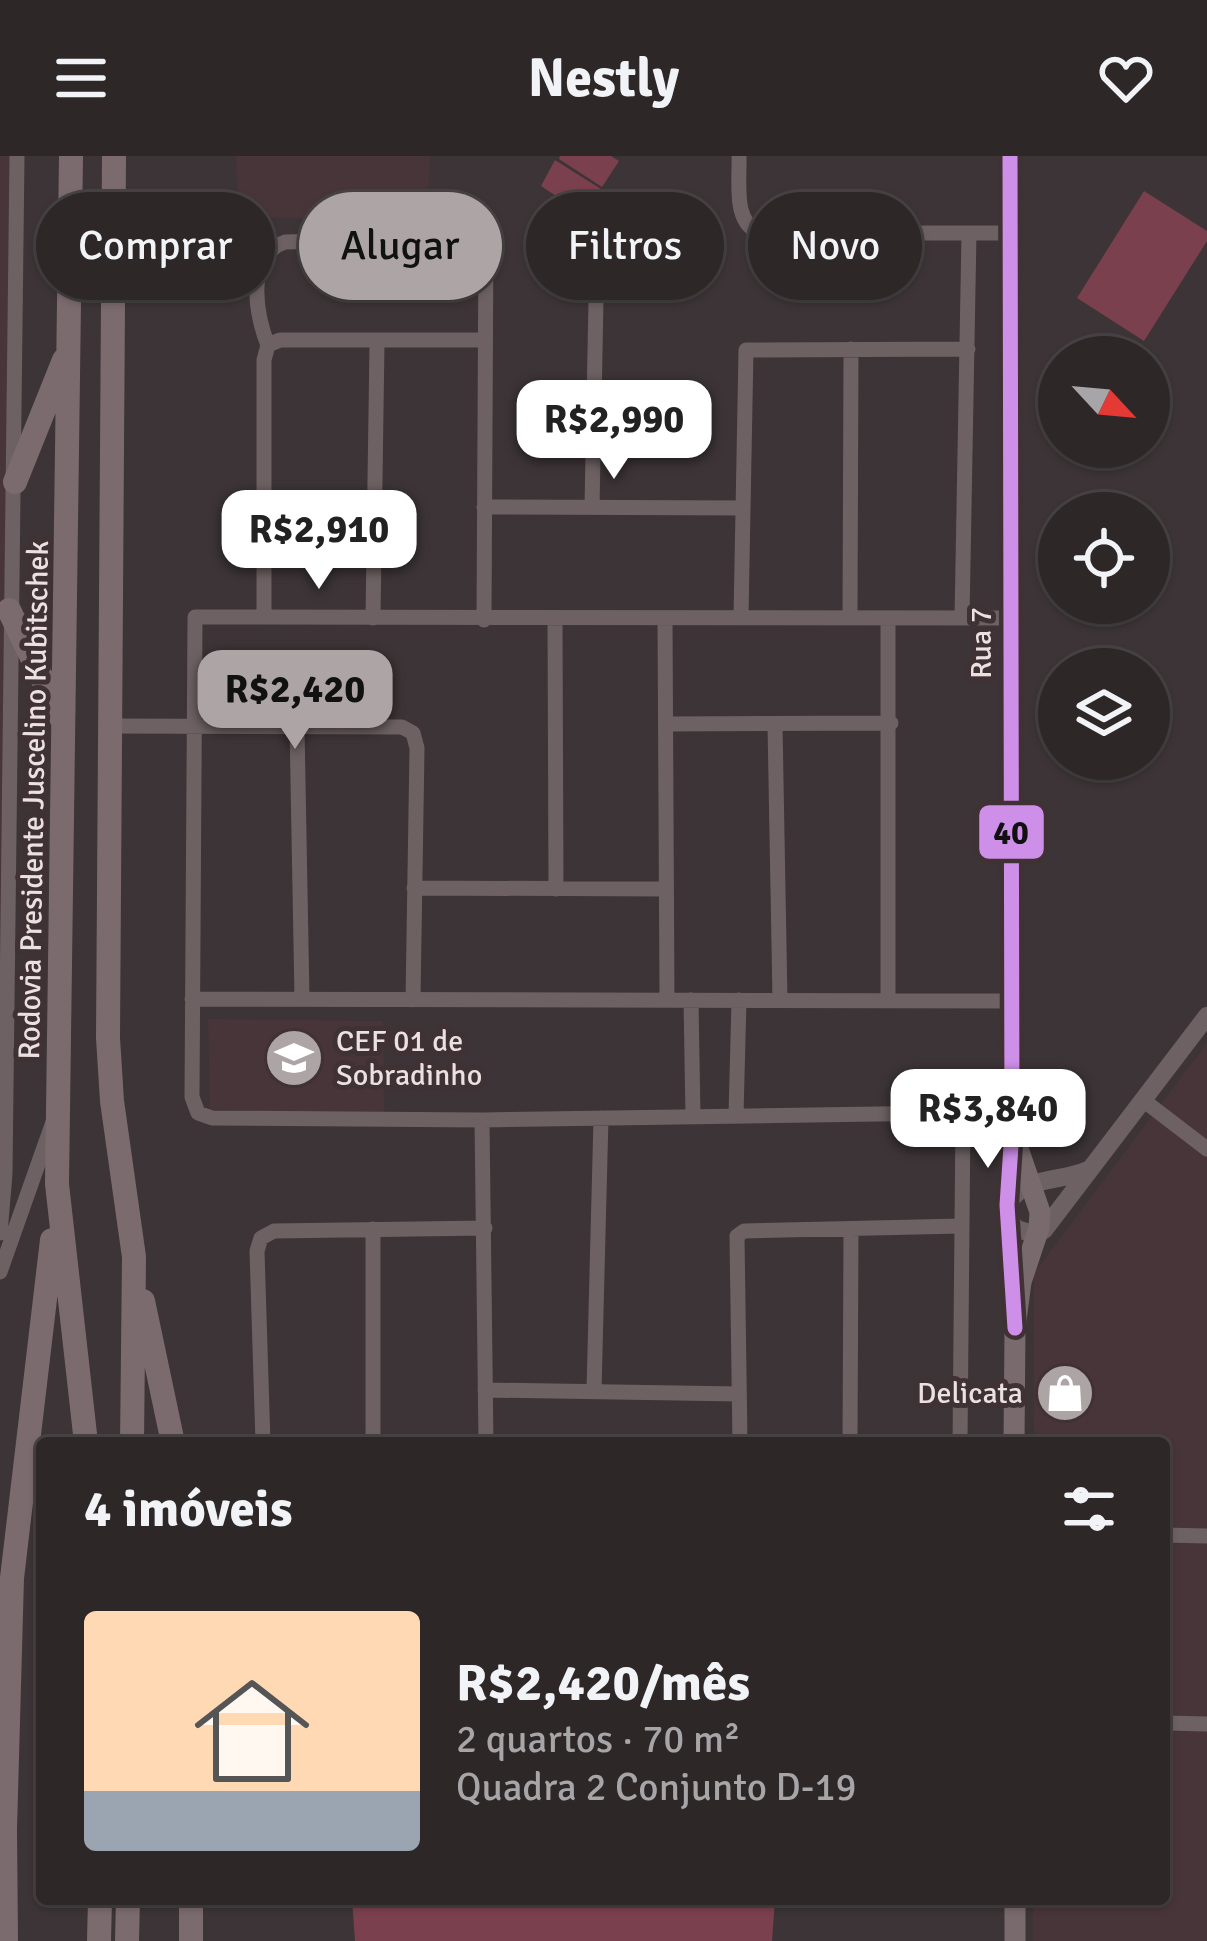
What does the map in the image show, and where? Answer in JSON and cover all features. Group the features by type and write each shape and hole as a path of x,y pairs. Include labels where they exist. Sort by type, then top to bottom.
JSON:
{"highway":[{"name":"Rodovia Presidente Juscelino Kubitschek","path":"71,156 57,1184 85,1437"},
{"path":"114,156 108,1038 134,1257 172,1437"},
{"path":"15,482 69,347"},
{"path":"6,621 65,728"},
{"path":"6,1941 12,1578 57,1184"},
{"path":"132,1437 134,1257"},
{"path":"99,1941 100,1905"},
{"path":"127,1941 128,1905"},
{"path":"191,1905 193,1941"}],"main road":[{"name":"Rua 7","path":"1010,156 1012,1121 1007,1212 1015,1328 1014,1437"},
{"name":"Rua 7","path":"1012,1121 1040,1212 1021,1282 1015,1328"},
{"path":"1015,1905 1015,1941"}],"street":[{"path":"0,1233 6,621 15,482 8,452 8,267 17,156"},
{"path":"740,156 742,218 751,230 761,233 1010,233"},
{"path":"962,618 969,233"},
{"path":"264,617 268,345 259,293 262,259 270,247 285,242 486,237 484,620"},
{"path":"592,507 596,300"},
{"path":"268,345 280,340 485,340"},
{"path":"373,618 377,343"},
{"path":"850,618 851,349"},
{"path":"741,617 746,350 968,349"},
{"path":"484,506 743,508"},
{"path":"1011,618 195,617 192,1096 198,1113 212,1118 963,1115 1012,1121"},
{"path":"665,618 667,1000"},
{"path":"888,1000 889,618"},
{"path":"555,620 556,889"},
{"path":"668,724 891,723"},
{"path":"775,725 780,1000"},
{"path":"112,726 401,728 412,734 417,748 413,1000"},
{"path":"297,727 302,999"},
{"path":"414,888 665,889"},
{"path":"192,999 1011,1001"},
{"path":"691,1000 693,1118"},
{"path":"736,1115 739,1000"},
{"path":"1088,1170 1062,1180 1031,1182 1018,1190 1007,1212 1024,1233 1036,1235 1088,1170 1143,1100 1207,1016"},
{"path":"1143,1100 1207,1149"},
{"path":"0,1272 60,1105"},
{"path":"960,1437 963,1115"},
{"path":"594,1390 601,1118"},
{"path":"482,1120 486,1437"},
{"path":"2,1189 29,1189"},
{"path":"740,1437 737,1236 744,1231 961,1226"},
{"path":"373,1228 373,1437"},
{"path":"262,1437 257,1252 261,1238 274,1232 485,1228"},
{"path":"850,1437 851,1230"},
{"path":"485,1390 739,1394"},
{"path":"1170,1534 1207,1536"},
{"path":"1170,1723 1207,1724"}],"shaded area":[{"path":"0,156 15,156 0,1172"},
{"path":"236,156 430,156 428,192 299,192 299,218 275,218 275,192 238,192"},
{"path":"560,156 611,156 619,161 602,187"},
{"path":"555,160 601,189 550,192 541,186"},
{"path":"1144,191 1207,231 1207,241 1147,336 1136,336 1077,298"},
{"path":"208,1019 383,1021 384,1112 210,1110"},
{"path":"1207,1043 1207,1941 1033,1941 1033,1905 1170,1905 1170,1437 1034,1437 1034,1273"},
{"path":"352,1905 775,1905 772,1941 355,1941"}],"transit line":[{"name":"40","path":"1010,156 1012,1131 1007,1205 1015,1328"}],"place":[{"name":"CEF 01 de Sobradinho","path":"294,1058"},
{"name":"Delicata","path":"1065,1393"}]}
